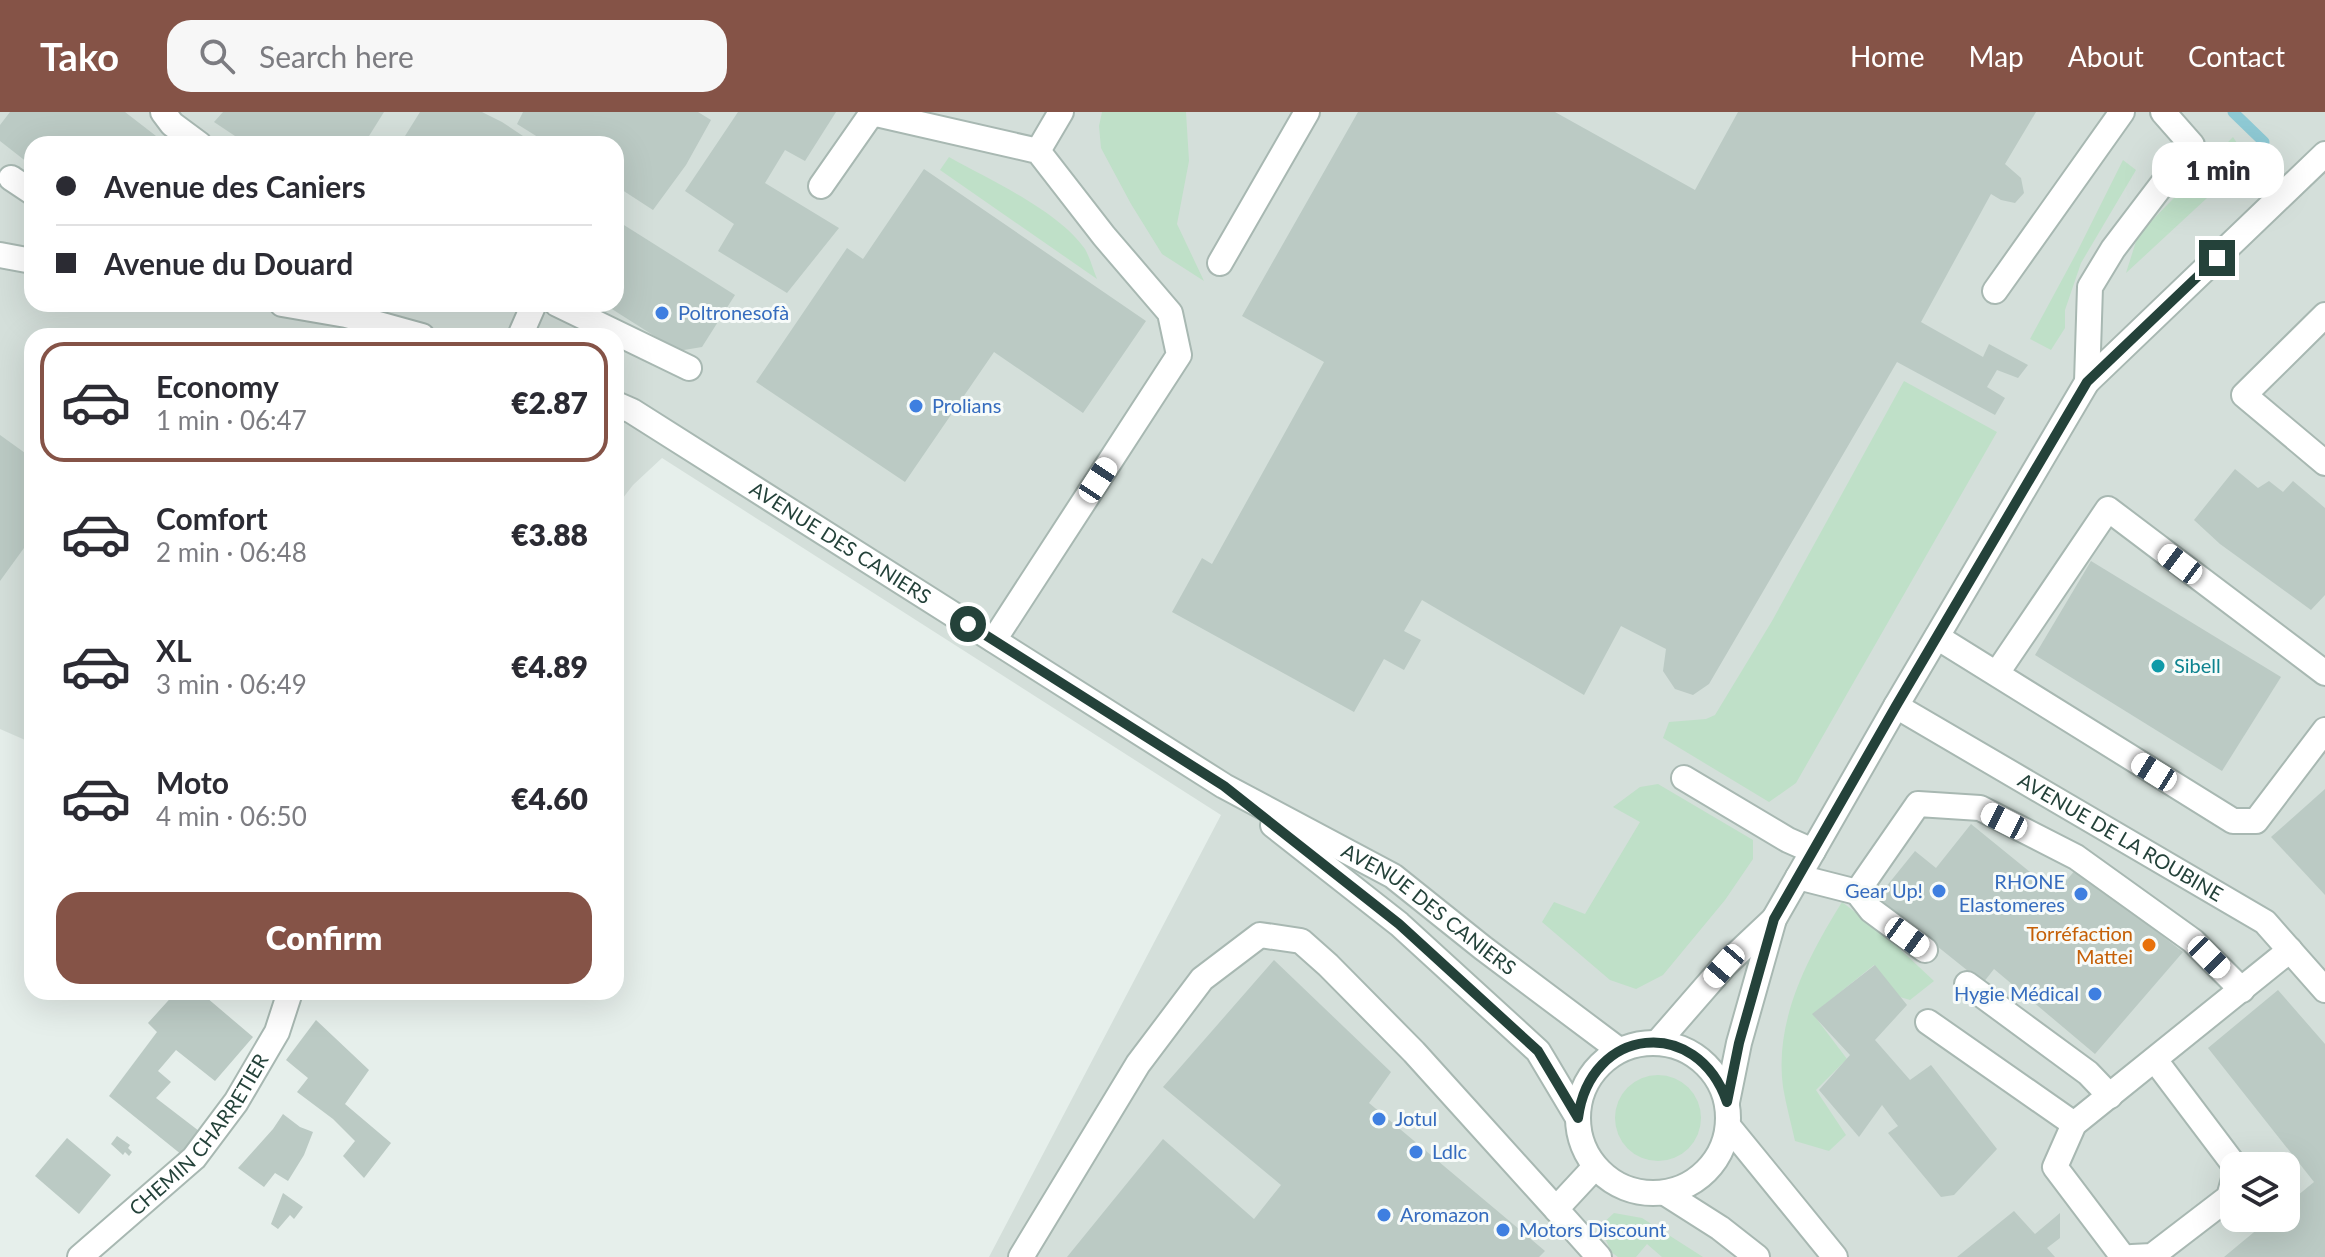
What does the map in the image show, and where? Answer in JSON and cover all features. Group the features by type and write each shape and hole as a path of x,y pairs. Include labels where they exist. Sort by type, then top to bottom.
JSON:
{"street":[{"path":"163,112 172,124 188,136"},
{"path":"1038,151 1061,112"},
{"path":"1220,263 1307,112"},
{"path":"1995,291 2122,112"},
{"path":"2087,382 2090,287 2113,249 2192,145 2163,112"},
{"path":"821,186 872,113 1038,151 1104,236 1170,313 1179,355 994,640"},
{"path":"1727,1102 1739,1043 1774,919 2087,382 2325,154"},
{"path":"11,178 24,187"},
{"path":"0,255 24,259"},
{"path":"329,312 393,328"},
{"path":"574,312 606,328"},
{"path":"2325,315 2244,395 2325,463"},
{"path":"624,336 689,368"},
{"name":"AVENUE DES CANIERS","path":"624,408 1224,786 1393,876 1619,1050"},
{"path":"1997,673 2108,509 2325,673"},
{"path":"1937,637 2233,821 2256,821 2325,730"},
{"name":"AVENUE DE LA ROUBINE","path":"1896,706 2265,922 2325,990"},
{"path":"1684,778 1788,840 1813,851"},
{"name":"AVENUE DES CANIERS","path":"1224,786 1399,924 1538,1051 1578,1118"},
{"path":"1857,892 1918,804 1980,808 2076,857 2193,941 2242,990"},
{"path":"1798,877 1857,892 1871,910 1925,950"},
{"path":"1657,1043 1724,966 1774,919"},
{"path":"1021,1257 1138,1064 1202,979 1260,935 1301,941 1328,965 1414,1052 1599,1257"},
{"path":"2123,1257 2055,1167 2074,1124 2290,950"},
{"path":"1967,984 2088,1073 2110,1096"},
{"name":"CHEMIN CHARRETIER","path":"80,1257 194,1158 236,1102 277,1032 287,1000"},
{"path":"1928,1022 2074,1124"},
{"path":"1657,1043 1681,1047 1702,1060 1721,1084 1727,1102 1729,1127 1722,1150 1708,1170 1688,1185 1665,1193 1639,1193 1615,1183 1595,1167 1582,1144 1578,1118 1580,1098 1589,1078 1602,1062 1619,1050 1638,1044 1657,1043"},
{"path":"2155,1060 2224,1152"},
{"path":"1729,1127 1835,1257"},
{"path":"1556,1209 1595,1167"},
{"path":"1665,1193 1720,1228 1757,1257"},
{"path":"2132,1257 2152,1256 2220,1204"}],"shaded area":[{"path":"0,112 2325,112 2325,1257 989,1257 1221,815 662,458 624,497 624,328 24,328 24,740 0,729"}],"green space":[{"path":"1102,112 1186,112 1189,161 1177,224 1204,281 1162,254 1131,204 1101,148 1099,126"},
{"path":"2233,137 2248,160 2126,273 2138,235"},
{"path":"949,157 1023,197 1059,222 1085,249 1097,279 940,170"},
{"path":"2123,160 2136,170 2081,263 2065,310 2065,328 2051,350 2030,339"},
{"path":"1904,381 1997,432 1796,783 1769,802 1663,738 1669,722 1706,719 1715,715 1772,621"},
{"path":"1658,784 1753,840 1753,859 1725,900 1663,975 1636,989 1610,980 1542,922 1554,902 1585,914 1640,822 1613,807 1640,787"},
{"path":"1842,902 1886,936 1934,981 1910,1000 1900,997 1874,965 1813,1014 1847,1059 1816,1090 1846,1135 1829,1151 1795,1141 1783,1087 1782,1062 1784,1038 1796,990"},
{"path":"1658,1075 1682,1082 1694,1094 1701,1118 1694,1142 1682,1154 1658,1161 1634,1154 1622,1142 1615,1118 1622,1094 1634,1082"},
{"path":"1614,1213 1642,1218 1703,1257 1662,1257 1647,1244 1636,1257 1618,1257 1611,1252 1600,1226"}],"building":[{"path":"10,112 125,112 156,136 24,136 24,160 0,141 0,125"},
{"path":"223,112 384,112 369,136 235,136 214,122"},
{"path":"420,112 482,112 523,136 405,136"},
{"path":"523,112 698,112 711,120 686,165 653,210 624,191 624,136 536,136 517,124"},
{"path":"738,112 836,112 805,161 785,150 765,183 839,228 787,293 718,251 734,224 685,191"},
{"path":"1358,112 1555,112 1695,190 1738,112 2036,112 2005,164 2021,178 2024,193 2015,203 1991,194 1921,322 1983,357 1989,344 2028,365 2018,378 1997,370 1987,387 2005,398 1995,415 1897,362 1709,684 1693,695 1675,689 1663,671 1666,649 1621,626 1584,695 1422,600 1404,631 1421,640 1404,670 1384,659 1354,712 1172,612 1202,558 1212,564 1324,362 1242,316"},
{"path":"924,169 1146,321 1083,413 994,352 905,482 756,382 847,248 863,259"},
{"path":"624,225 735,295 702,347 678,351 617,312 624,312"},
{"path":"0,435 24,452 24,548 0,581"},
{"path":"2235,469 2258,488 2269,481 2283,492 2293,481 2325,508 2325,595 2311,610 2220,544 2194,520"},
{"name":"Sibell","path":"2091,561 2281,677 2222,771 2035,655"},
{"path":"2325,789 2325,895 2271,837"},
{"path":"1971,824 2056,893 2076,869 2183,952 2095,1054 1994,969 1983,983 1877,898 1915,851 1936,868"},
{"path":"1274,960 1391,1072 1369,1103 1545,1251 1539,1257 1067,1257 1163,1139 1254,1219 1281,1185 1163,1087"},
{"path":"1875,965 1907,1005 1875,1040 1910,1080 1931,1065 1997,1149 1954,1195 1941,1197 1888,1133 1898,1126 1882,1105 1859,1137 1819,1090 1850,1055 1812,1014"},
{"path":"2278,990 2325,1044 2325,1257 2224,1257 2254,1232 2300,1232 2300,1194 2314,1182 2300,1164 2300,1152 2290,1152 2208,1048"},
{"path":"169,1000 209,1000 253,1037 215,1081 176,1050 158,1071 171,1082 156,1098 199,1131 182,1155 109,1096 157,1032 148,1023"},
{"path":"316,1020 369,1070 345,1104 391,1143 364,1178 343,1156 355,1141 333,1119 297,1092 308,1078 286,1060"},
{"path":"283,1114 300,1127 313,1132 304,1155 288,1181 275,1173 264,1187 238,1168"},
{"path":"117,1136 130,1145 128,1148 132,1152 129,1156 125,1152 123,1155 111,1144"},
{"path":"67,1138 111,1175 79,1214 35,1176"},
{"path":"283,1193 303,1207 294,1219 290,1215 278,1229 271,1224"},
{"path":"2014,1211 2035,1234 2060,1213 2060,1238 2047,1248 2055,1257 1957,1257"}],"waterway":[{"path":"2233,112 2264,142"}],"place":[{"name":"Poltronesofà","path":"662,313"},
{"name":"Prolians","path":"916,406"},
{"name":"Sibell","path":"2158,666"},
{"name":"Gear Up!","path":"1939,891"},
{"name":"RHONE Elastomeres","path":"2081,894"},
{"name":"Torréfaction Mattei","path":"2149,945"},
{"name":"Hygie Médical","path":"2095,994"},
{"name":"Jotul","path":"1379,1119"},
{"name":"Ldlc","path":"1416,1152"},
{"name":"Aromazon","path":"1384,1215"},
{"name":"Motors Discount","path":"1503,1230"}],"route":[{"path":"968,624 1224,786 1399,924 1538,1051 1578,1118 1580,1098 1589,1078 1602,1062 1619,1050 1638,1044 1681,1047 1702,1060 1721,1084 1727,1102 1739,1043 1774,919 1896,706 2087,382 2217,258"}]}
